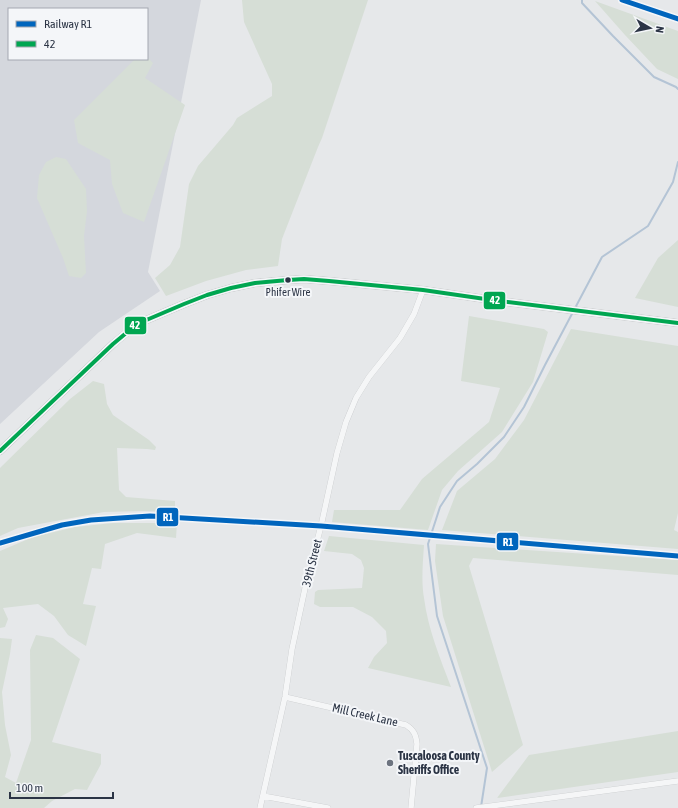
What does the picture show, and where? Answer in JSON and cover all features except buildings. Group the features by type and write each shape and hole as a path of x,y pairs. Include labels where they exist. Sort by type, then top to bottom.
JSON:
{"street":[{"path":"0,451 113,344 137,324 207,295 255,283 279,280 328,281 423,290 678,323"},
{"name":"39th Street","path":"260,808 285,697 292,649 307,579 321,526 337,453 346,422 362,388 400,338 414,314 423,290"},
{"name":"Mill Creek Lane","path":"285,697 410,727 416,736 411,808"},
{"path":"476,808 678,781"},
{"path":"263,796 328,808"}],"shaded area":[{"path":"0,0 201,0 148,272 160,291 99,332 0,424"},
{"path":"242,0 368,0 322,138 282,239 278,266 246,270 206,281 166,296 155,278 170,265 180,247 189,184 198,166 233,125 237,118 272,96 272,84 244,22"},
{"path":"595,1 678,31 678,79 657,69"},
{"path":"148,58 153,63 145,78 185,105 144,222 123,213 112,184 110,160 78,143 74,120 134,60 148,60"},
{"path":"56,157 66,159 86,189 87,211 84,236 86,273 81,278 69,276 63,258 37,198 39,175 46,162"},
{"path":"678,240 678,307 635,298 658,258"},
{"path":"469,316 544,329 548,332 533,382 502,432 458,471 442,490 428,530 332,522 334,510 400,510 422,479 489,422 500,388 461,381"},
{"path":"571,329 678,346 678,513 674,530 678,532 678,549 442,530 457,491 495,459 524,420"},
{"path":"93,381 104,384 107,404 113,415 149,440 156,447 155,450 117,448 119,490 126,497 175,501 175,512 104,512 18,528 0,536 0,468 70,399"},
{"path":"113,523 177,523 176,538 137,533 105,544 101,569 92,568 83,604 96,606 86,646 68,635 54,616 38,604 3,608 8,619 5,627 0,628 0,551 33,537 75,527"},
{"path":"329,536 424,545 422,572 423,592 428,621 451,687 368,668 374,657 387,643 386,631 372,617 353,607 320,607 314,604 315,592 318,590 362,588 364,568 361,560 352,554 324,551"},
{"path":"436,544 678,560 678,575 473,558 469,566 523,745 492,772 443,616 435,561"},
{"path":"36,635 53,638 80,659 52,742 101,754 101,764 87,790 75,789 52,801 44,808 0,808 0,638 12,639 2,692 5,725 11,755 5,777 16,783 31,740 30,650"},
{"path":"678,731 678,772 497,798 529,755"}],"waterway":[{"path":"582,0 582,3 654,77 678,89"},
{"path":"481,807 487,768 437,616 428,544 440,507 457,481 477,464 504,437 524,407 602,257 648,226 673,182 678,162"}],"railway":[{"path":"0,543 62,525 91,520 150,516 321,526 678,556"}],"rail line":[{"name":"R1","path":"622,0 678,19"},
{"name":"R1","path":"0,543 62,525 91,520 150,516 321,526 678,556"}],"transit line":[{"name":"42","path":"0,451 113,344 137,324 207,295 255,283 304,279 329,281 423,290 678,323"}],"place":[{"name":"Phifer Wire","path":"288,280"},
{"name":"Tuscaloosa County Sheriffs Office","path":"390,763"}]}
